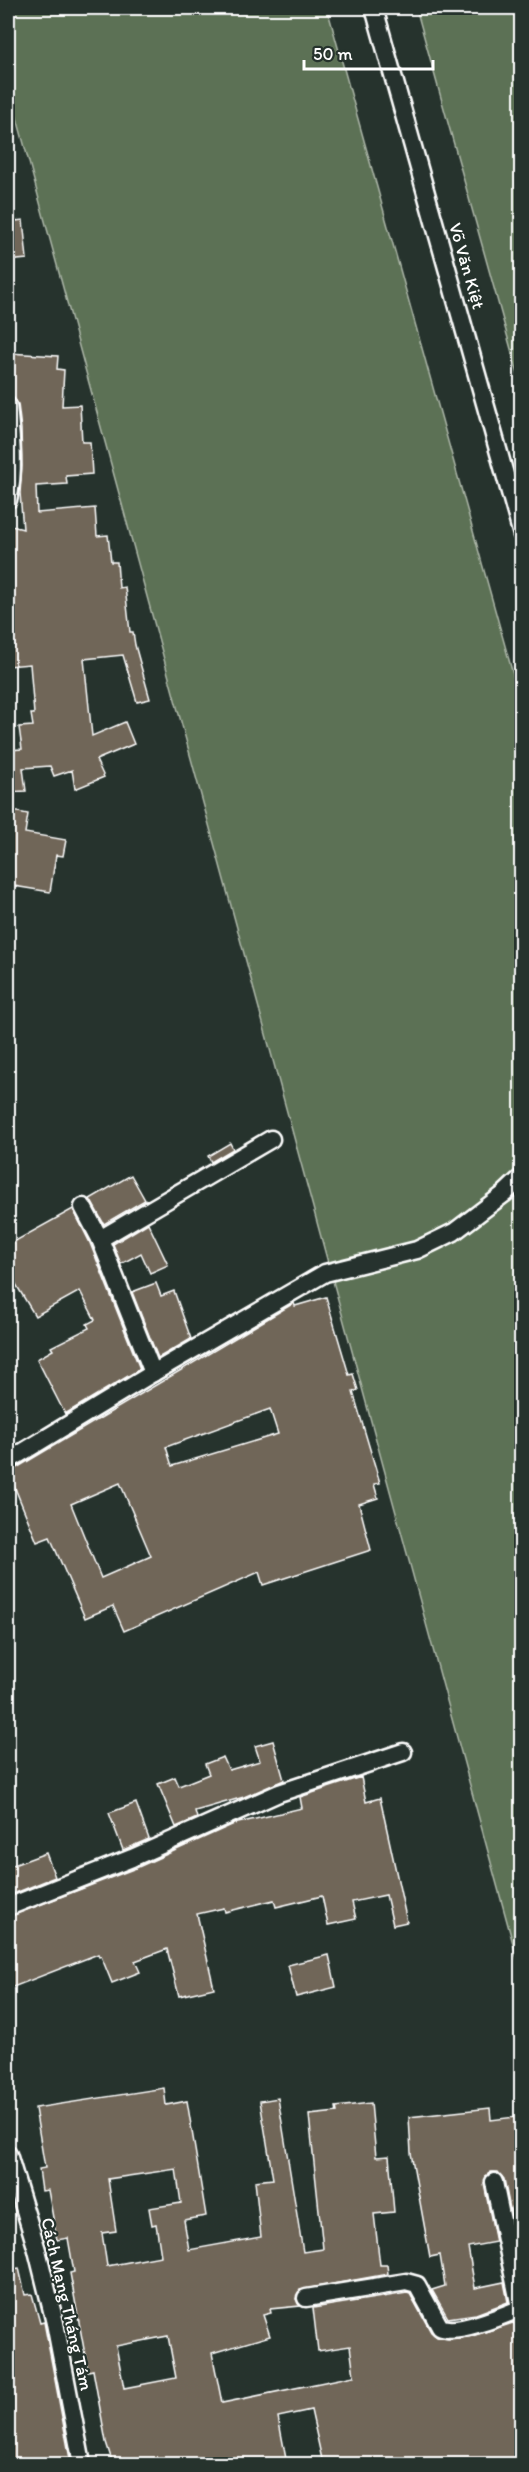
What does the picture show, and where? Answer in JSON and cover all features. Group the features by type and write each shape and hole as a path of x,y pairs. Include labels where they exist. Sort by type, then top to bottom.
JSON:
{"street":[{"name":"Võ Văn Kiệt","path":"374,8 522,535"},
{"path":"8,406 11,436 8,500"},
{"path":"100,1239 271,1139"},
{"path":"8,1461 325,1273 417,1250 445,1236 504,1194 522,1177"},
{"path":"84,1207 100,1239 153,1373"},
{"path":"8,1907 132,1858 279,1793 404,1752"},
{"name":"Cách Mạng Tháng Tám","path":"8,2154 37,2250 55,2323 82,2464"},
{"path":"306,2298 412,2283 417,2285 440,2327 446,2331 520,2313 494,2182"}],"green space":[{"path":"8,8 327,8 521,703 521,1973 8,85"},
{"path":"416,8 521,8 521,385"}],"building":[{"path":"23,220 27,259 8,261 8,222"},
{"path":"8,353 58,356 57,369 64,370 62,406 80,405 82,442 90,442 92,474 66,476 67,484 36,486 37,513 95,508 97,536 108,535 111,562 117,562 119,588 125,587 130,632 133,632 150,699 137,702 123,655 84,659 92,736 125,722 134,744 96,760 104,777 75,789 72,770 54,776 50,766 23,768 26,791 8,792 8,750 22,749 19,727 33,726 31,714 34,714 30,664 8,666 8,525 23,529 20,493 21,429 18,404 13,397 12,385 8,385 10,366 8,366"},
{"path":"8,810 28,814 25,833 66,840 63,856 56,855 50,892 8,885"},
{"path":"230,1143 233,1149 211,1162 208,1156"},
{"path":"131,1175 145,1200 104,1224 90,1199"},
{"path":"73,1209 90,1243 140,1369 65,1414 37,1359 53,1350 51,1347 89,1328 87,1324 95,1320 80,1291 35,1316 8,1271 8,1259 13,1256 8,1245"},
{"path":"148,1223 168,1265 150,1273 141,1253 121,1264 113,1244"},
{"path":"156,1283 161,1296 174,1291 191,1339 158,1358 132,1292"},
{"path":"326,1297 349,1375 353,1374 358,1390 353,1392 380,1483 374,1484 378,1498 359,1504 371,1550 263,1585 259,1572 124,1631 113,1606 85,1618 50,1537 37,1542 8,1471 294,1303 295,1306","holes":["270,1409 278,1434 172,1466 166,1447","120,1483 151,1556 101,1578 71,1504"]},
{"path":"273,1741 284,1780 244,1797 195,1811 197,1818 176,1827 158,1784 175,1777 179,1786 209,1774 205,1764 223,1757 229,1770 260,1761 255,1746"},
{"path":"361,1777 366,1802 380,1798 407,1922 393,1925 386,1895 352,1902 356,1919 328,1925 322,1896 276,1907 274,1900 225,1912 224,1908 197,1914 214,1988 179,1996 167,1949 135,1961 140,1972 112,1983 101,1956 99,1957 98,1954 8,1989 8,1917 136,1868 234,1824 302,1808 300,1797"},
{"path":"136,1803 149,1839 123,1850 109,1813"},
{"path":"46,1853 55,1877 8,1896 8,1867"},
{"path":"329,1955 336,1987 296,1997 288,1965"},
{"path":"164,2088 166,2105 187,2101 206,2216 184,2220 189,2250 261,2237 255,2181 273,2179 260,2101 278,2098 303,2252 323,2249 309,2115 337,2112 336,2107 371,2103 376,2157 389,2156 394,2212 374,2214 380,2265 387,2265 388,2274 300,2290 296,2299 300,2306 270,2309 271,2313 263,2315 270,2336 212,2353 222,2403 354,2376 350,2346 318,2351 313,2308 407,2293 410,2294 431,2332 437,2337 448,2339 469,2337 513,2323 520,2327 522,2464 323,2464 311,2410 278,2417 287,2464 113,2464 106,2442 93,2370 88,2371 70,2273 74,2272 68,2238 57,2240 48,2190 42,2191 39,2169 45,2168 35,2108","holes":["176,2169 181,2203 149,2208 152,2225 156,2224 161,2256 107,2266 102,2233 116,2231 108,2179","168,2336 176,2378 124,2388 116,2346"]},
{"path":"490,2108 491,2120 515,2117 522,2171 522,2238 516,2239 504,2179 498,2172 491,2172 487,2175 484,2184 496,2242 468,2247 475,2288 504,2282 508,2302 476,2314 448,2318 432,2290 445,2286 440,2255 430,2257 411,2153 409,2117"},
{"path":"19,2268 25,2295 32,2294 40,2323 44,2322 71,2464 8,2464 8,2270"}]}
